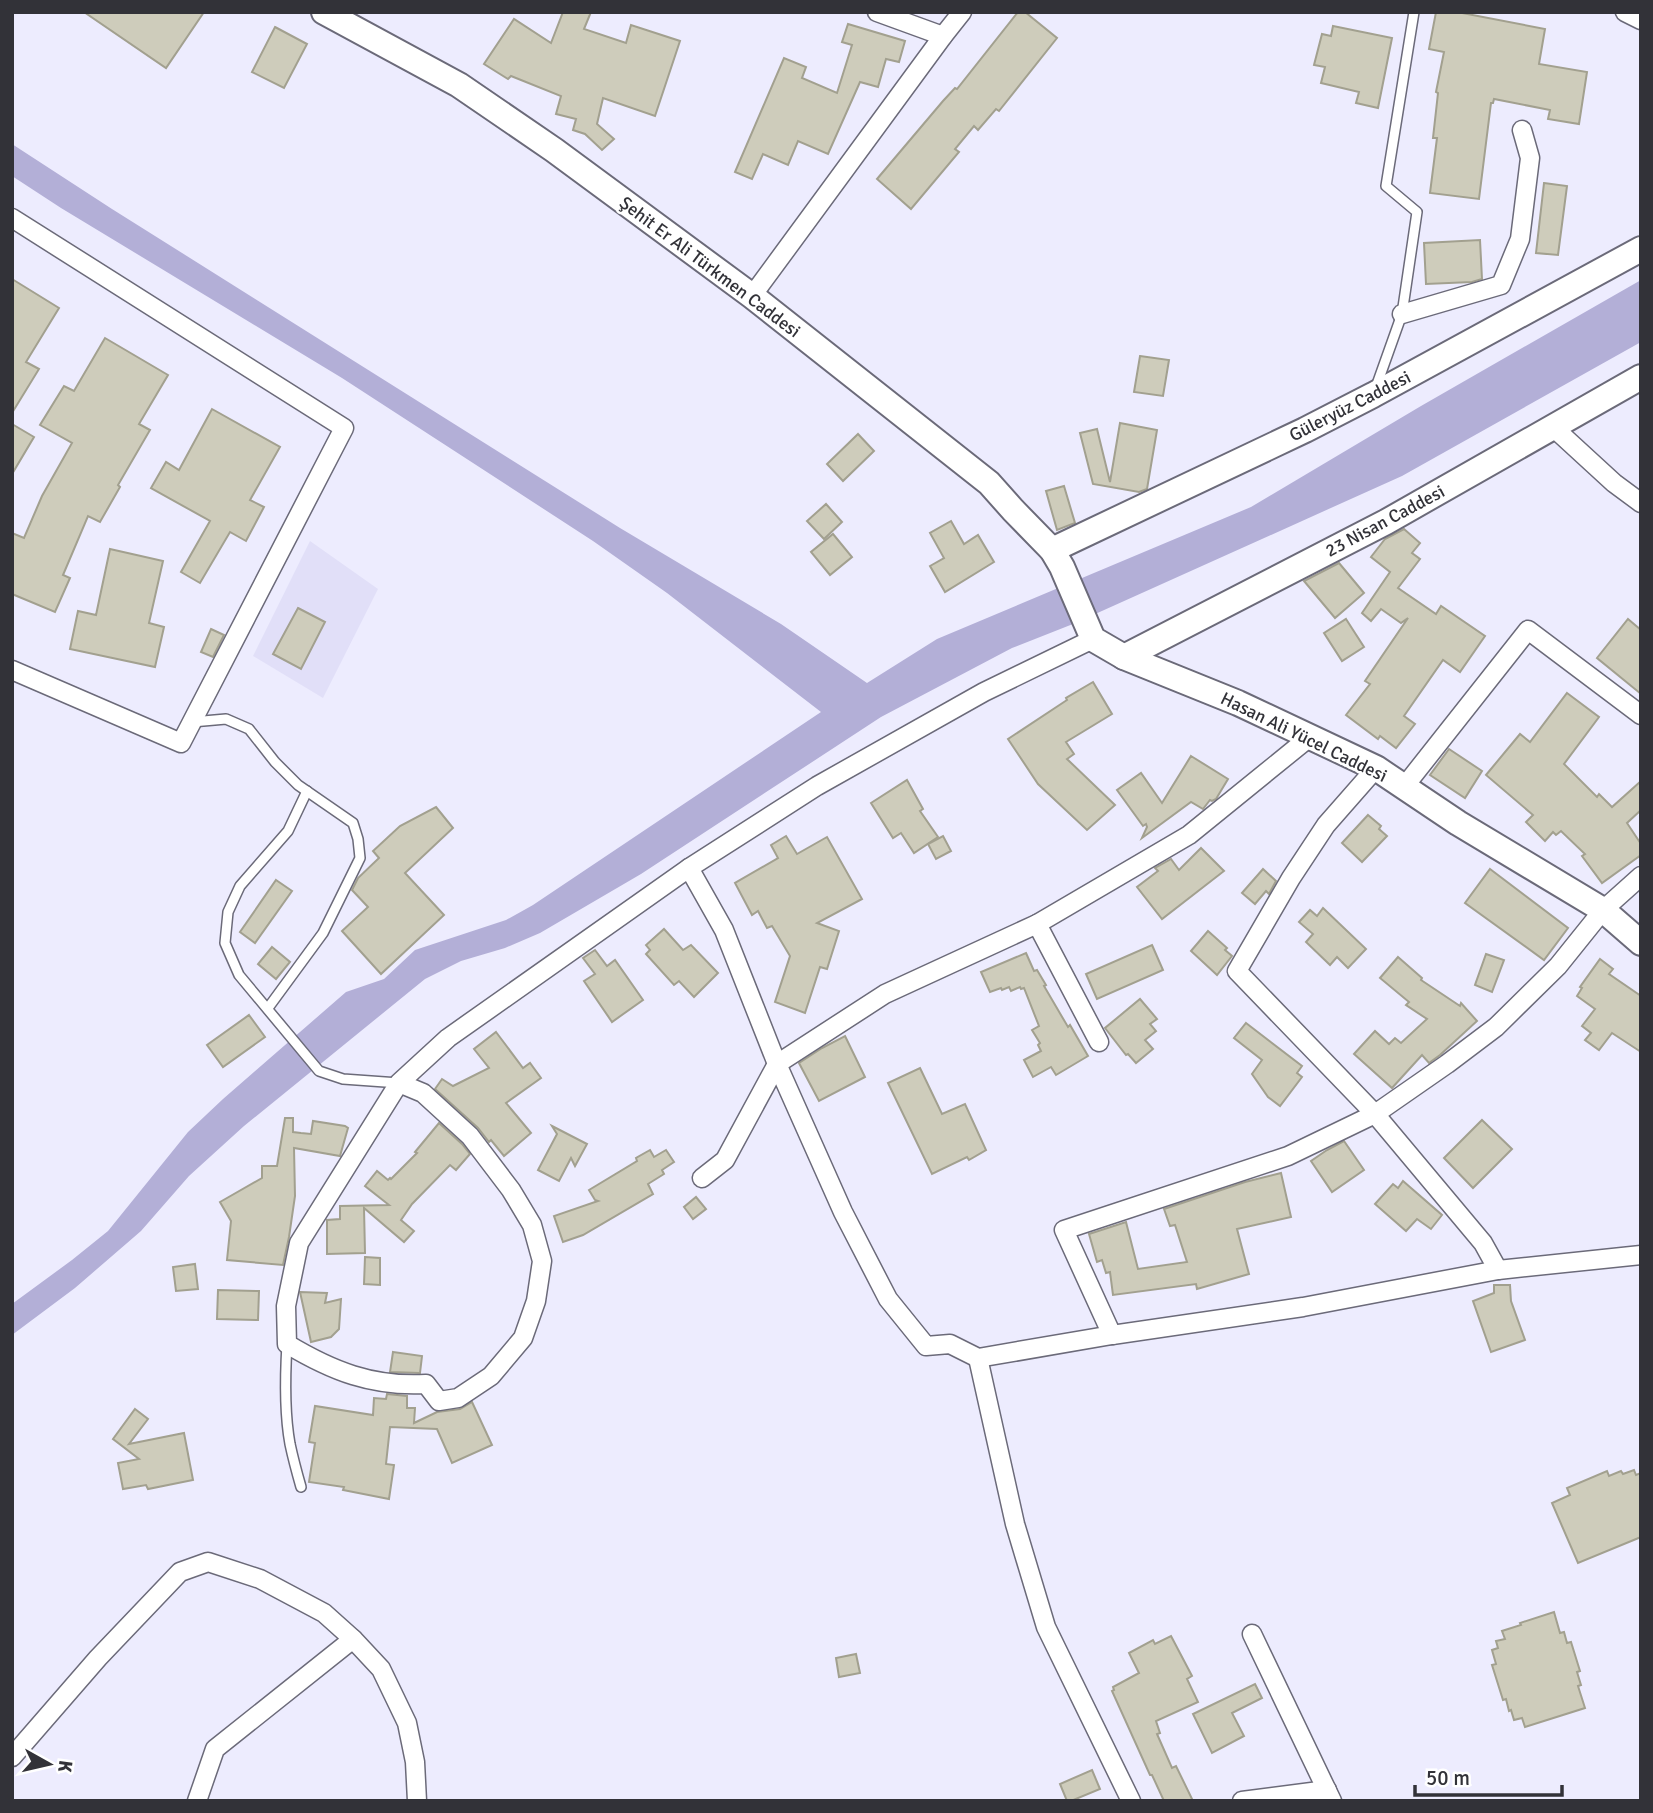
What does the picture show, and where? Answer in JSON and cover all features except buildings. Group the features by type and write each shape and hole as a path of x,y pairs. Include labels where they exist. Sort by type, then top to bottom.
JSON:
{"street":[{"name":"Şehit Er Ali Türkmen Caddesi","path":"324,12 459,85 554,150 752,296 989,483 1057,558"},
{"path":"877,12 943,36"},
{"path":"752,296 962,12"},
{"path":"1625,12 1641,20"},
{"path":"1402,314 1502,285 1520,239 1522,225 1530,158 1521,130"},
{"path":"12,218 344,428 181,743 12,670"},
{"name":"Güleryüz Caddesi","path":"1057,558 1373,395 1641,249"},
{"name":"23 Nisan Caddesi","path":"1124,657 1386,522 1641,377"},
{"path":"1553,427 1614,483 1641,503"},
{"path":"399,1083 423,1093 470,1136 511,1190 533,1225 542,1261 536,1301 523,1338 491,1376 458,1398 439,1401 426,1384 405,1385 357,1378 317,1362 287,1344 286,1306 299,1243 399,1083 448,1038 689,868 817,786 984,692 1093,639 1057,558"},
{"path":"1404,787 1528,630 1641,715"},
{"name":"Hasan Ali Yücel Caddesi","path":"1093,639 1124,657 1238,703 1376,768 1458,823 1604,910 1641,943"},
{"path":"702,1178 724,1160 776,1064 885,994 1037,924 1189,835 1311,736"},
{"path":"1376,768 1326,825 1291,878 1237,971 1375,1114 1483,1244 1498,1270"},
{"path":"689,868 724,930 776,1064 843,1212 888,1299 926,1346 950,1344 978,1358 1303,1307 1498,1270 1641,1255"},
{"path":"1112,1335 1064,1230 1288,1156 1375,1114 1496,1027 1558,966 1604,910 1641,876"},
{"path":"1037,924 1099,1042"},
{"path":"978,1358 1014,1524 1046,1627 1131,1801"},
{"path":"12,1757 97,1658 180,1572 208,1562 260,1579 324,1613 381,1669 407,1723 415,1762 417,1801"},
{"path":"1242,1801 1330,1795 1252,1634"},
{"path":"197,1801 215,1749 353,1639"}],"lane":[{"path":"1373,395 1402,314 1417,212 1385,186 1414,12"},
{"path":"192,722 226,719 249,729 275,762 298,785 353,823 358,839 360,858 323,933 268,1008"},
{"path":"307,791 288,831 240,886 228,912 225,943 239,975 319,1072 343,1079 399,1083"},
{"path":"287,1344 287,1418 290,1444 301,1487"}],"shaded area":[{"path":"12,144 620,528 781,624 867,683 937,639 1251,507 1641,280 1641,342 1402,476 1073,624 1012,648 881,717 641,874 540,933 505,948 461,961 425,979 244,1126 189,1176 141,1231 75,1288 12,1335 12,1304 108,1231 188,1132 346,992 384,979 415,950 506,920 533,905 821,712 667,593 593,541 342,378 12,176"},
{"path":"310,541 378,589 323,698 253,656"}]}
